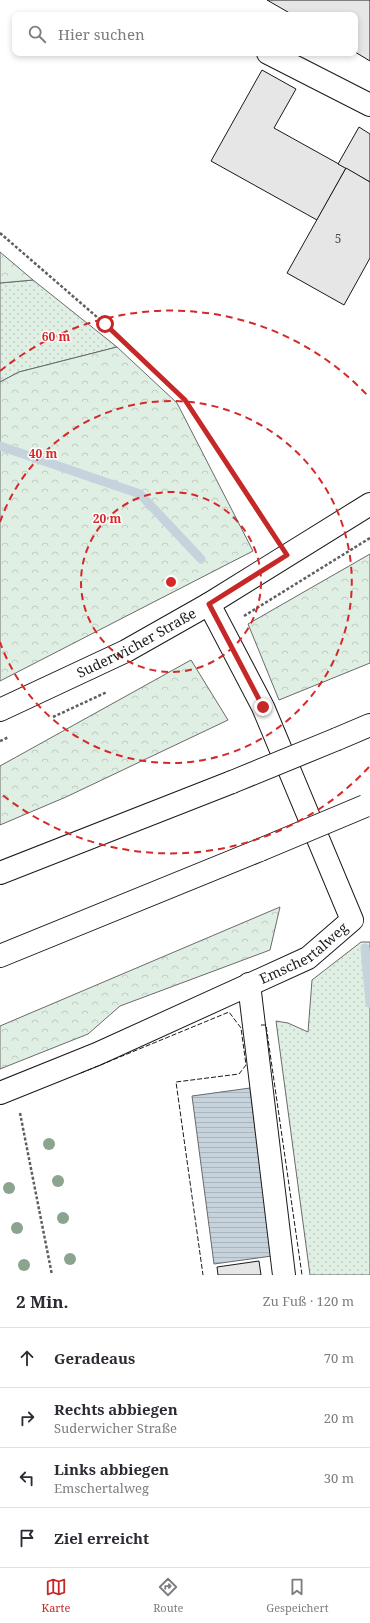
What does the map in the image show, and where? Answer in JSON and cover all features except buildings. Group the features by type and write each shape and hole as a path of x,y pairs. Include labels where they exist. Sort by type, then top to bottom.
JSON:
{"main road":[{"path":"274,56 370,105"},
{"name":"Suderwicher Straße","path":"0,710 126,651 209,604 370,504"},
{"name":"Emschertalweg","path":"7,1090 97,1054 308,958 352,920 263,707 209,604"},
{"path":"0,873 232,782 370,725"},
{"path":"0,956 367,805"},
{"path":"249,984 284,1275"}],"path":[{"path":"0,233 105,324 185,400 287,555"},
{"path":"222,630 370,538"},
{"path":"7,1090 52,1275"}],"green space":[{"path":"0,252 33,280 0,283"},
{"path":"33,280 117,347 19,372 0,382 0,283"},
{"path":"117,347 177,403 253,551 0,681 0,382 19,372"},
{"path":"370,554 370,663 279,700 248,624"},
{"path":"191,660 228,720 66,797 0,825 0,766"},
{"path":"280,907 270,950 120,1006 88,1034 0,1069 0,1026"},
{"path":"361,942 370,942 370,1275 310,1275 276,1021 288,1023 308,1032 312,980"}],"shaded area":[{"path":"250,1088 272,1256 214,1264 192,1096"}],"waterway":[{"path":"0,446 140,494 201,559"},
{"path":"365,948 370,1003"}],"fence":[{"path":"81,1073 229,1012 241,1028 246,1065 239,1074 176,1082 203,1275"},
{"path":"261,1025 266,1025 302,1275"}],"route":[{"path":"105,324 185,400 254,502 287,555 209,604 263,707"}]}
